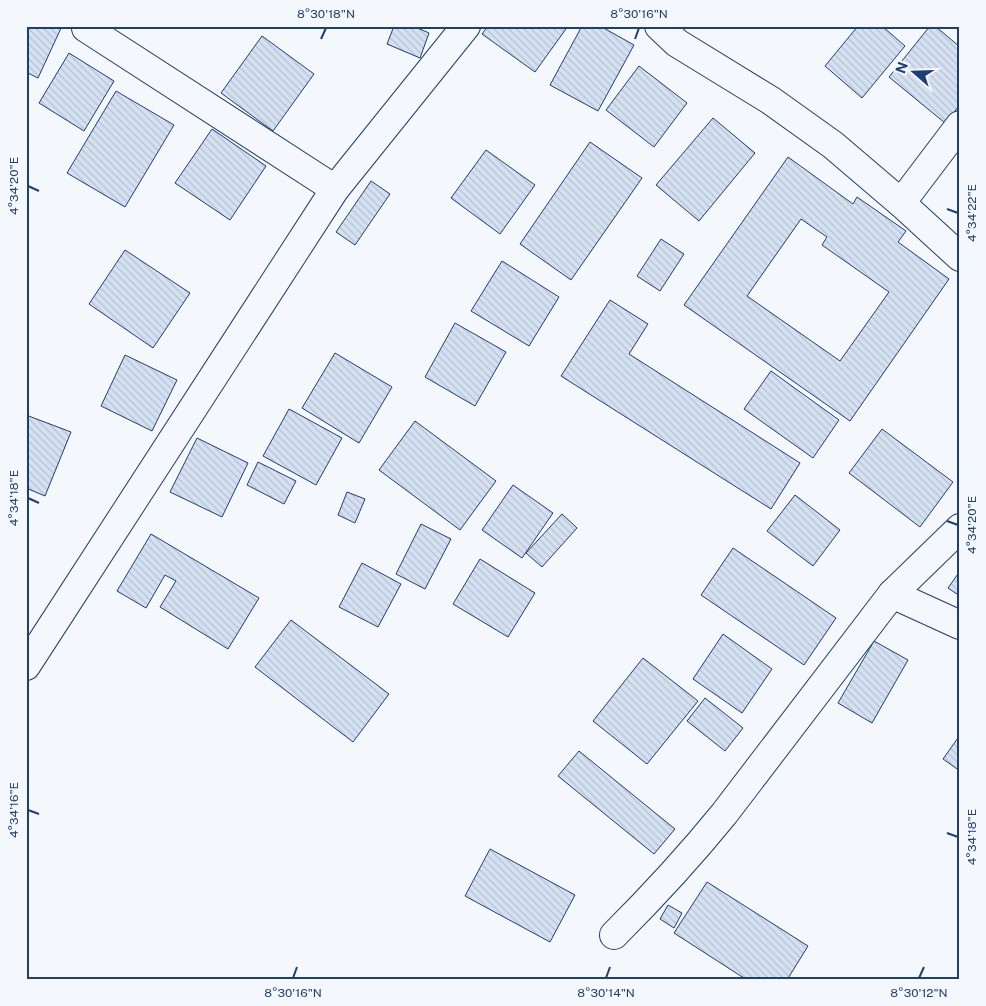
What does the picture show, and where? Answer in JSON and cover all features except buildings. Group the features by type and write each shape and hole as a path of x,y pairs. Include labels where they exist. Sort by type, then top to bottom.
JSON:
{"street":[{"path":"26,666 334,189 466,26"},
{"path":"659,26 677,43 770,100 833,145 960,257"},
{"path":"86,28 334,189"},
{"path":"901,203 960,125"},
{"path":"614,935 696,849 892,594 960,528"},
{"path":"892,594 960,625"}]}
